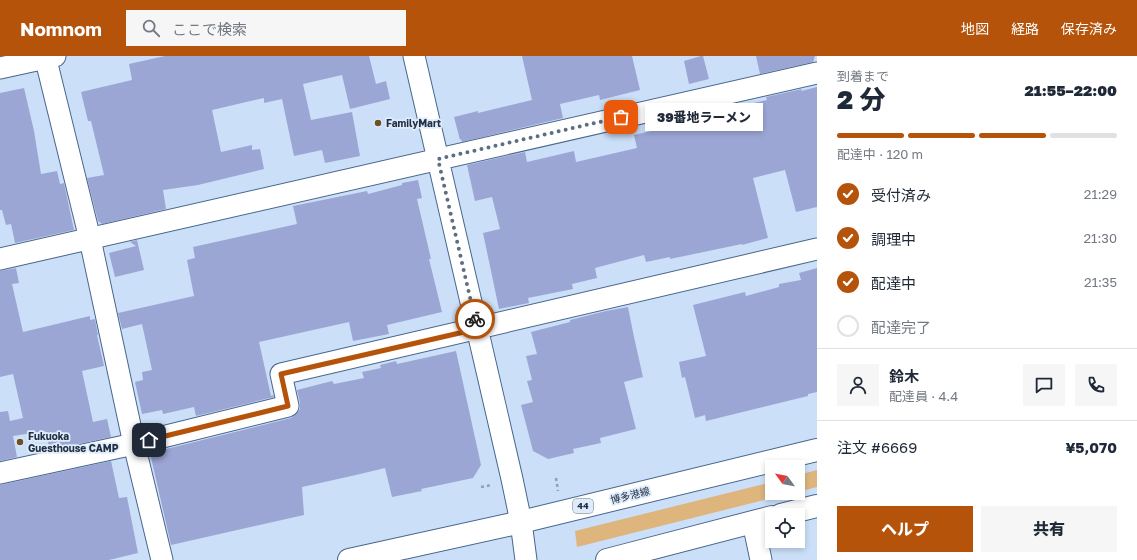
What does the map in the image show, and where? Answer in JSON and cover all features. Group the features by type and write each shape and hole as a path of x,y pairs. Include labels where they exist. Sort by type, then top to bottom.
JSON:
{"main road":[{"name":"博多港線","path":"349,560 521,522 817,450"},
{"path":"805,509 817,506"},
{"path":"607,560 762,520"}],"street":[{"path":"414,56 521,522 526,560"},
{"path":"0,68 49,57 134,444 162,560"},
{"path":"0,259 817,72"},
{"path":"0,473 134,444 288,406 281,374 817,249"},
{"path":"761,560 762,520"}],"path":[{"path":"556,478 558,492"},
{"path":"480,487 498,484"}],"shaded area":[{"path":"817,470 817,487 805,490 805,473"},
{"path":"765,484 765,500 577,547 575,531"}],"building":[{"path":"165,56 369,56 376,84 386,81 390,99 350,109 342,75 303,84 311,120 352,112 360,156 325,163 322,150 294,156 282,99 264,103 264,98 212,110 221,152 252,145 252,150 260,149 264,169 198,185 163,190 166,209 102,224 98,221 87,178 104,175 91,121 88,121 81,92 132,80 129,64"},
{"path":"522,56 632,56 640,90 600,100 599,95 560,104 563,118 462,142 461,139 460,140 454,117 478,111 478,113 532,100"},
{"path":"703,56 709,79 689,84 684,61"},
{"path":"756,56 815,56 813,62 760,74"},
{"path":"817,87 817,207 796,212 785,170 753,178 768,238 742,245 670,259 670,257 646,262 644,255 595,268 597,278 572,284 573,289 528,298 529,303 499,309 483,233 500,229 492,197 475,201 467,165 525,152 527,162 574,151 576,162 637,148 634,135 702,119 701,117 712,114 712,112 767,100 766,97"},
{"path":"24,88 34,131 41,174 57,171 60,184 64,183 74,230 15,243 11,224 6,225 2,210 0,210 0,93"},
{"path":"418,180 422,198 417,199 431,259 429,259 442,312 387,325 389,334 353,341 349,322 259,342 271,396 273,395 274,397 196,416 194,407 163,414 162,410 142,414 135,382 143,380 142,372 152,370 142,324 122,329 118,313 194,296 187,260 195,258 193,247 297,224 293,206 367,191 368,194 402,185 402,183"},
{"path":"137,240 144,270 115,277 109,253 136,246 130,242"},
{"path":"16,268 19,283 12,284 23,332 90,316 90,320 95,319 104,366 82,371 93,422 107,419 111,437 50,450 45,431 13,436 17,457 0,461 0,412 8,411 10,421 23,418 13,374 0,377 0,271"},
{"path":"817,268 817,392 808,394 808,396 706,421 705,415 695,418 685,377 682,378 679,362 706,356 693,305 745,292 746,296 779,287 779,284 801,280 799,273"},
{"path":"628,307 643,377 624,382 636,429 600,438 601,443 573,449 574,453 548,459 533,451 521,405 533,402 527,381 532,380 526,356 537,354 531,332 570,322 570,320"},
{"path":"456,351 481,465 473,478 392,497 385,468 302,487 304,515 171,545 150,453 291,418 300,409 297,390 332,381 334,384 364,378 362,372 381,368 380,365 396,361 397,364"},
{"path":"111,461 119,498 127,497 138,553 109,560 0,560 0,485"}],"way so far":[{"path":"475,319 438,159 621,117"}],"place":[{"name":"39番地ラーメン","path":"621,117"},
{"name":"FamilyMart","path":"378,123"},
{"name":"Fukuoka Guesthouse CAMP","path":"20,442"}],"route":[{"path":"149,440 288,406 281,374 477,329 475,319"}]}
